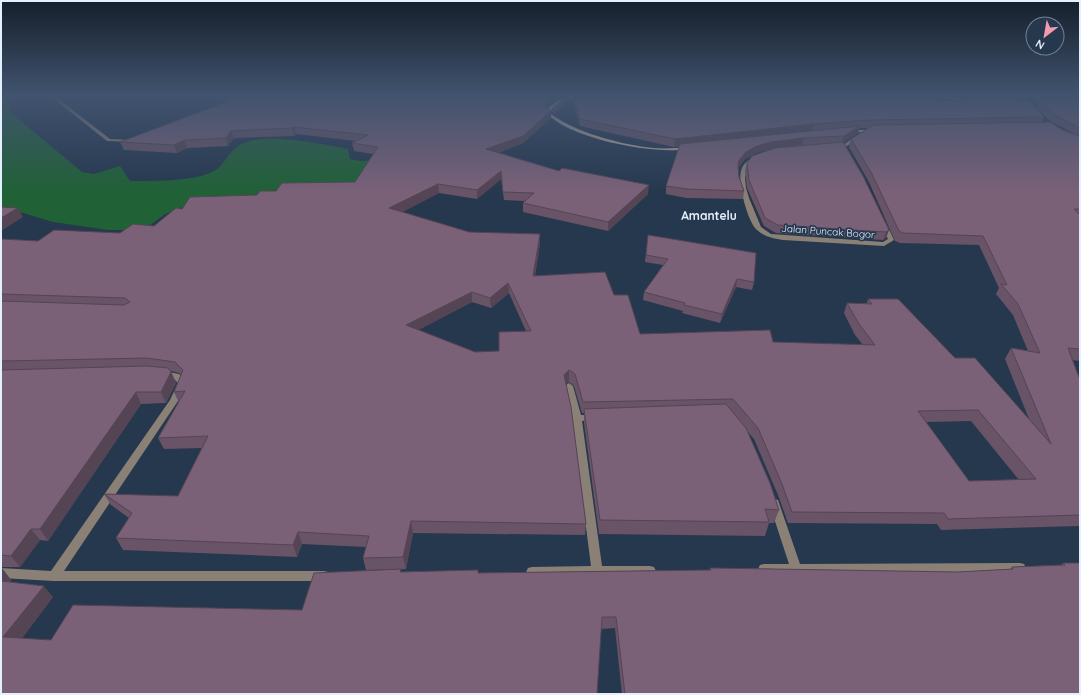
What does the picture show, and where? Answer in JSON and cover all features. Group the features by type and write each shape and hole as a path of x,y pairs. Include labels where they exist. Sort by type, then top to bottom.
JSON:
{"street":[{"path":"93,127 110,140 135,140"},
{"path":"572,127 624,143 665,150 693,148"},
{"path":"829,147 844,146 869,130"},
{"path":"842,132 884,130"},
{"path":"844,146 848,152"},
{"name":"Jalan Puncak Bogor","path":"768,153 750,159 742,169 741,174 746,196 758,228 762,232 782,238 884,244 891,240 881,218"},
{"path":"54,576 174,401 183,382 176,376 152,373"},
{"path":"569,386 577,418 597,571"},
{"path":"577,418 600,417"},
{"path":"772,496 796,569"},
{"path":"749,569 1034,567"},
{"path":"518,573 665,570"},
{"path":"1,573 54,576 336,576"}],"green space":[{"path":"1,127 29,127 82,172 94,174 120,166 130,181 188,179 209,173 217,169 236,147 250,141 263,139 293,140 348,149 350,159 361,161 390,159 380,183 291,187 243,197 194,203 165,214 144,230 108,230 53,222 20,212 1,214"}],"building":[{"path":"159,127 293,127 231,131 226,138 185,140 174,145 120,142"},
{"path":"298,127 533,127 523,136 486,149 559,171 562,168 649,185 608,222 523,203 534,193 503,192 501,171 477,190 438,184 389,208 469,232 540,234 533,276 605,272 614,295 628,295 640,334 770,330 773,342 875,345 859,324 847,303 872,304 868,299 898,299 955,358 975,358 1051,444 1011,348 1040,353 1018,304 1001,284 1007,285 983,236 903,233 899,231 872,174 851,139 869,127 1058,127 1064,131 1080,136 1080,209 1074,209 1080,215 1080,349 1068,348 1080,380 1080,515 948,519 944,513 792,512 782,484 758,428 733,399 583,402 575,374 569,370 564,375 571,407 586,524 411,521 403,557 363,558 369,536 298,532 293,545 116,538 132,513 104,494 178,496 208,436 158,438 185,391 174,392 183,370 175,362 147,358 1,361 1,301 124,305 130,302 125,298 1,294 1,239 38,241 54,230 120,233 133,224 154,226 176,208 182,209 190,197 257,195 260,191 276,191 282,183 355,182 378,147 352,143 368,135","holes":["508,283 531,331 499,332 499,351 475,352 406,325 472,292 490,298","978,410 1036,479 969,481 918,411"]},
{"path":"620,127 782,127 675,139"},
{"path":"858,127 844,136 803,138 771,142 757,146 746,152 739,160 738,166 739,177 744,191 687,189 666,186 680,144"},
{"path":"843,142 863,176 889,230 886,232 778,225 765,218 749,180 747,163 752,156 775,148"},
{"path":"1,207 18,208 1,218"},
{"path":"648,235 756,253 754,282 737,279 722,314 684,305 685,303 644,292 668,259 646,255"},
{"path":"147,366 168,368 171,372 161,392 136,392 40,529 31,529 11,556 1,555 1,370"},
{"path":"726,404 746,428 770,483 779,510 765,509 769,522 600,520 584,409"},
{"path":"1063,563 1080,563 1080,694 625,694 616,617 602,617 597,694 1,694 1,581 44,586 3,637 51,640 73,605 302,610 314,573 401,569 400,572 478,570 478,573 711,570 710,568 958,572 1013,569 1012,567 1065,565"}],"district":[{"name":"Amantelu","path":"709,216"}]}
